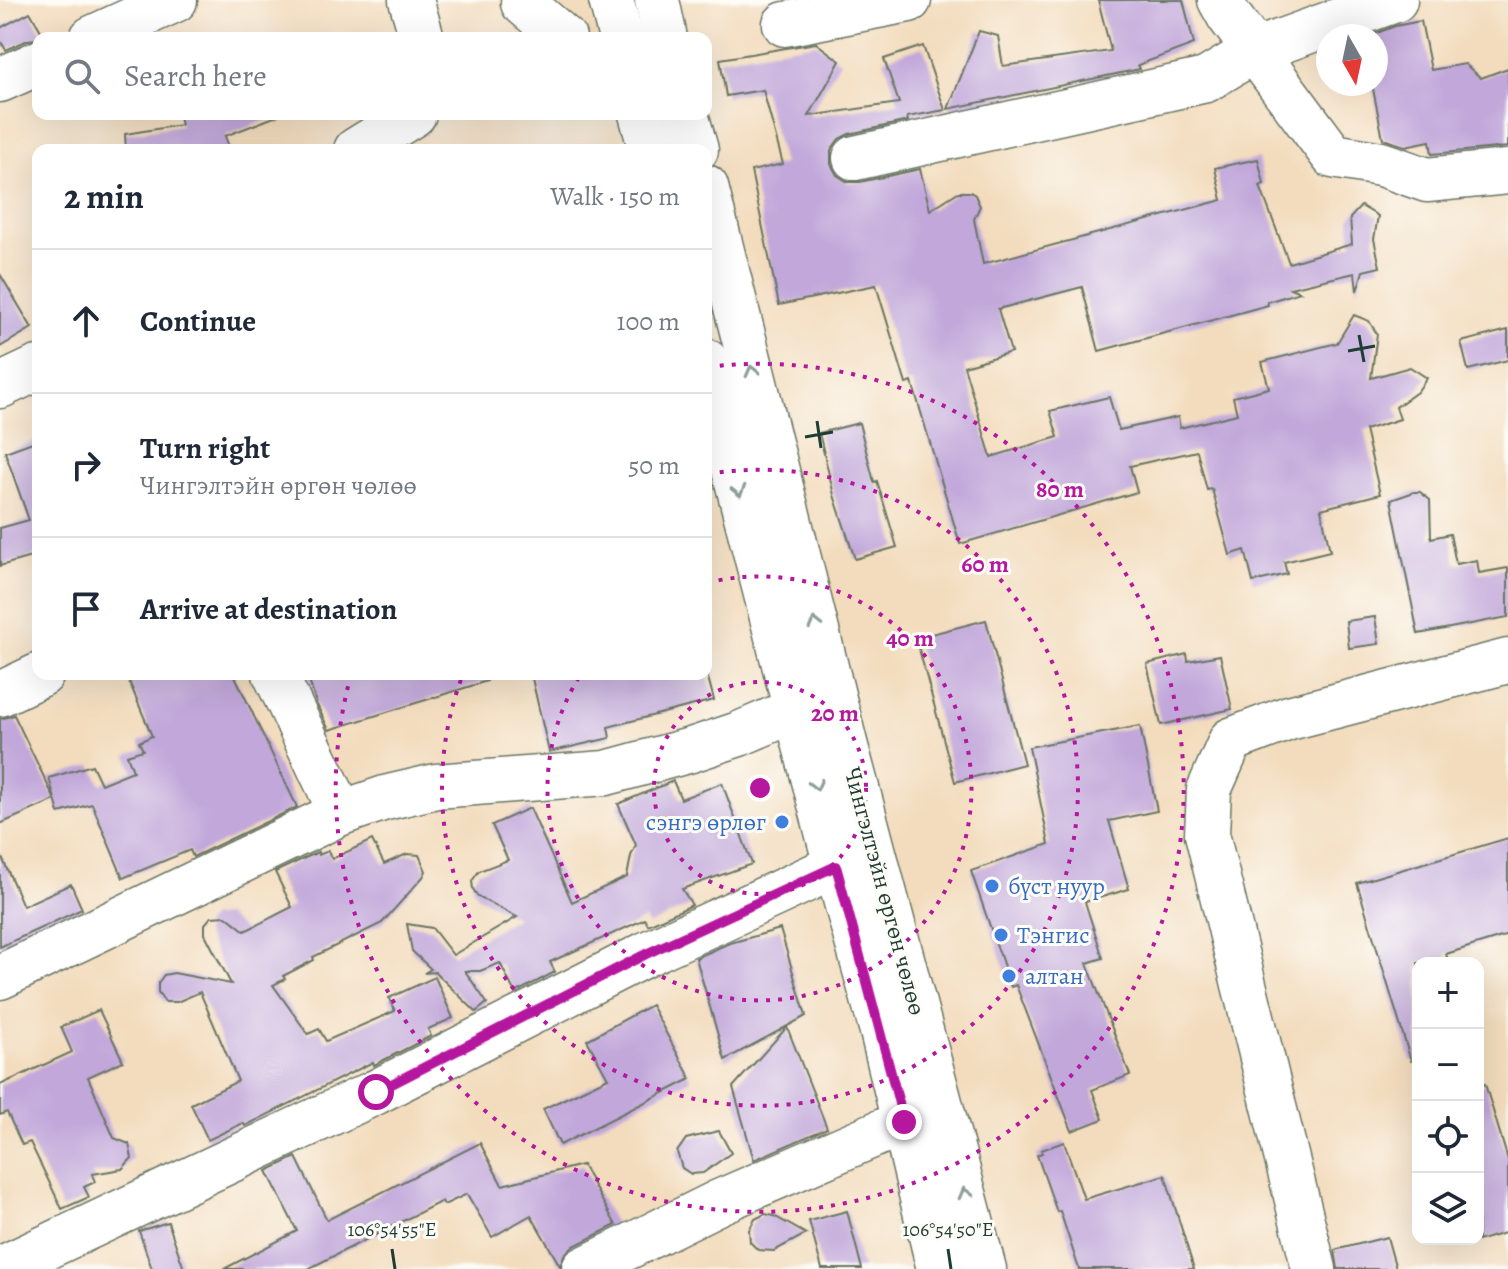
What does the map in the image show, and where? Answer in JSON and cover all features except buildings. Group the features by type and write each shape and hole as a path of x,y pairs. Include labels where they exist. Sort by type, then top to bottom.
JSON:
{"street":[{"path":"105,32 175,0"},
{"path":"411,0 420,32"},
{"path":"611,0 619,32"},
{"path":"657,0 664,32"},
{"path":"785,24 909,0"},
{"path":"1220,0 1333,156 1381,164 1427,180 1508,172"},
{"path":"855,158 1206,80 1254,51 1395,0"},
{"path":"523,3 557,32"},
{"path":"0,80 32,66"},
{"path":"366,144 404,120"},
{"path":"643,120 649,144"},
{"path":"688,120 694,144"},
{"name":"Чингэлтэйн өргөн чөлөө","path":"712,211 845,743 984,1269"},
{"path":"0,386 32,371"},
{"name":"Чингэлтэйн өргөн чөлөө","path":"714,425 795,710 904,1122 939,1269"},
{"path":"1314,1269 1207,834 1209,790 1231,740 1289,718 1508,661"},
{"path":"0,694 32,679"},
{"path":"278,680 341,813"},
{"path":"0,977 341,813 385,798 436,786 606,773 715,742 795,710"},
{"path":"0,1269 376,1092 646,954 836,866"},
{"path":"584,1269 719,1202 904,1122"}],"place":[{"name":"сэнгэ өрлөг","path":"782,822"},
{"name":"бүст нуур","path":"992,886"},
{"name":"Тэнгис","path":"1001,935"},
{"name":"алтан","path":"1009,976"}],"route":[{"path":"376,1092 646,954 836,866 904,1122"}]}
